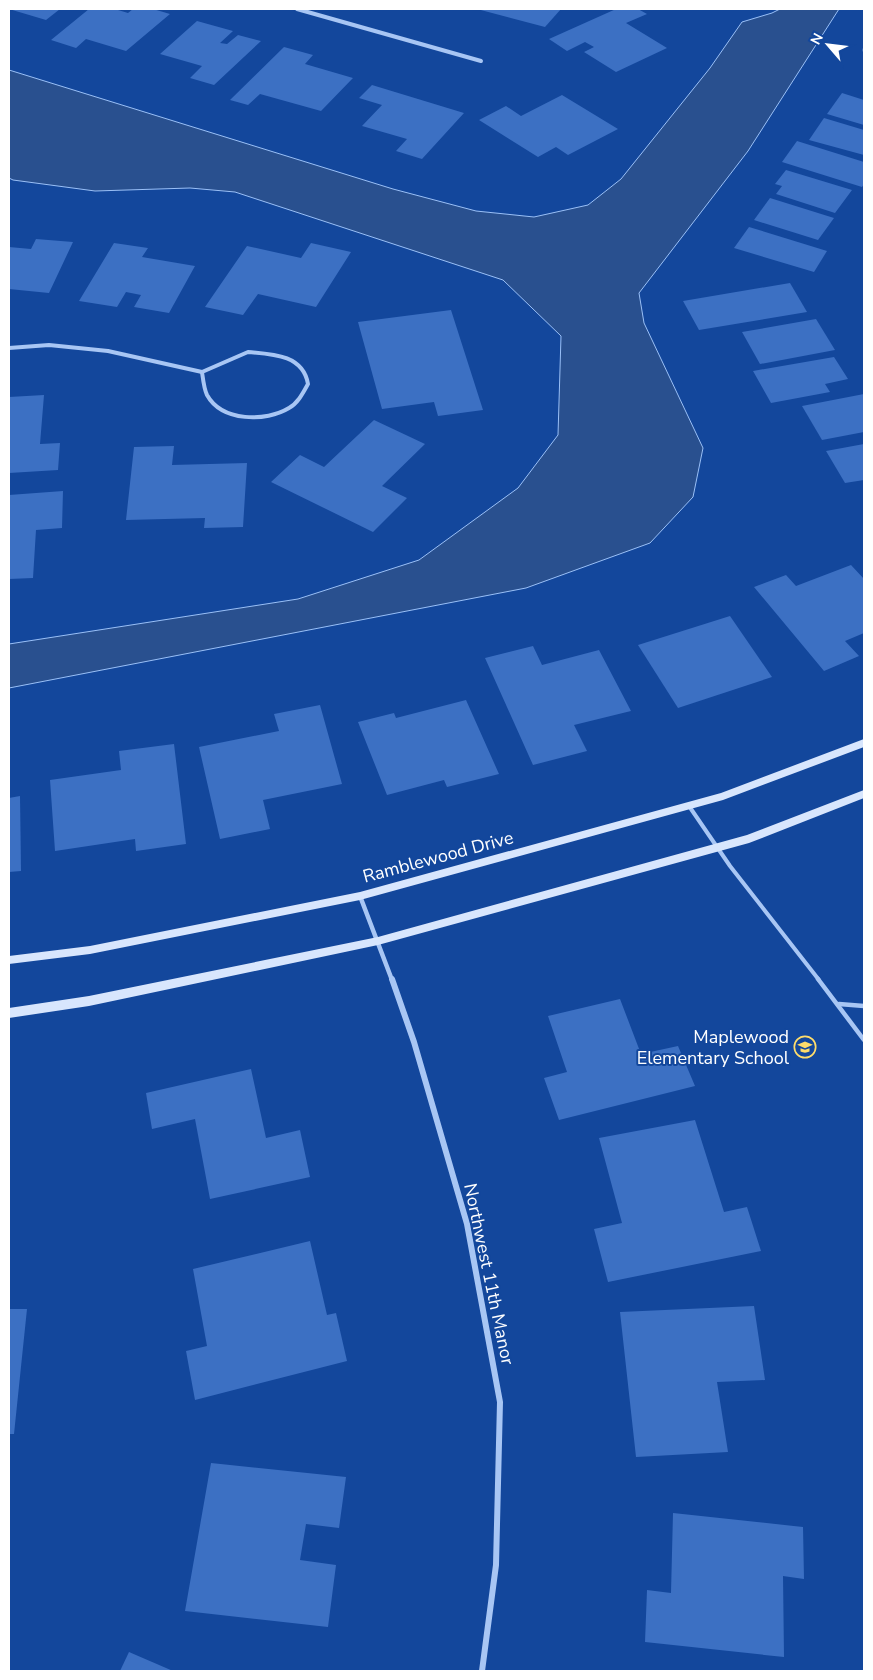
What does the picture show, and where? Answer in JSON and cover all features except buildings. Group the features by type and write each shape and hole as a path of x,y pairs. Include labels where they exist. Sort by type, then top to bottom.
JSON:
{"street":[{"path":"298,9 481,61"},
{"path":"9,348 49,345 108,351 202,372 248,352 264,353 286,358 298,364 306,373 308,384 300,398 290,408 270,416 253,418 233,415 217,405 207,395 202,372"},
{"name":"Ramblewood Drive","path":"9,960 90,950 360,896 723,796 864,743"},
{"path":"9,1013 89,1001 378,941 749,839 864,794"},
{"name":"Northwest 11th Manor","path":"360,896 414,1042 467,1224 500,1402 496,1565 482,1671"}],"lane":[{"path":"689,806 716,848 839,1004 864,1040"},
{"path":"839,1004 864,1006"}],"water":[{"path":"780,9 839,9 748,151 639,293 644,323 703,448 693,497 650,543 526,588 9,688 9,644 298,599 419,560 518,488 558,435 561,336 503,280 235,192 190,188 95,191 13,180 9,178 9,70 393,189 476,211 534,217 588,205 621,179 710,68 742,22"}],"place":[{"name":"Maplewood Elementary School","path":"805,1047"}]}
